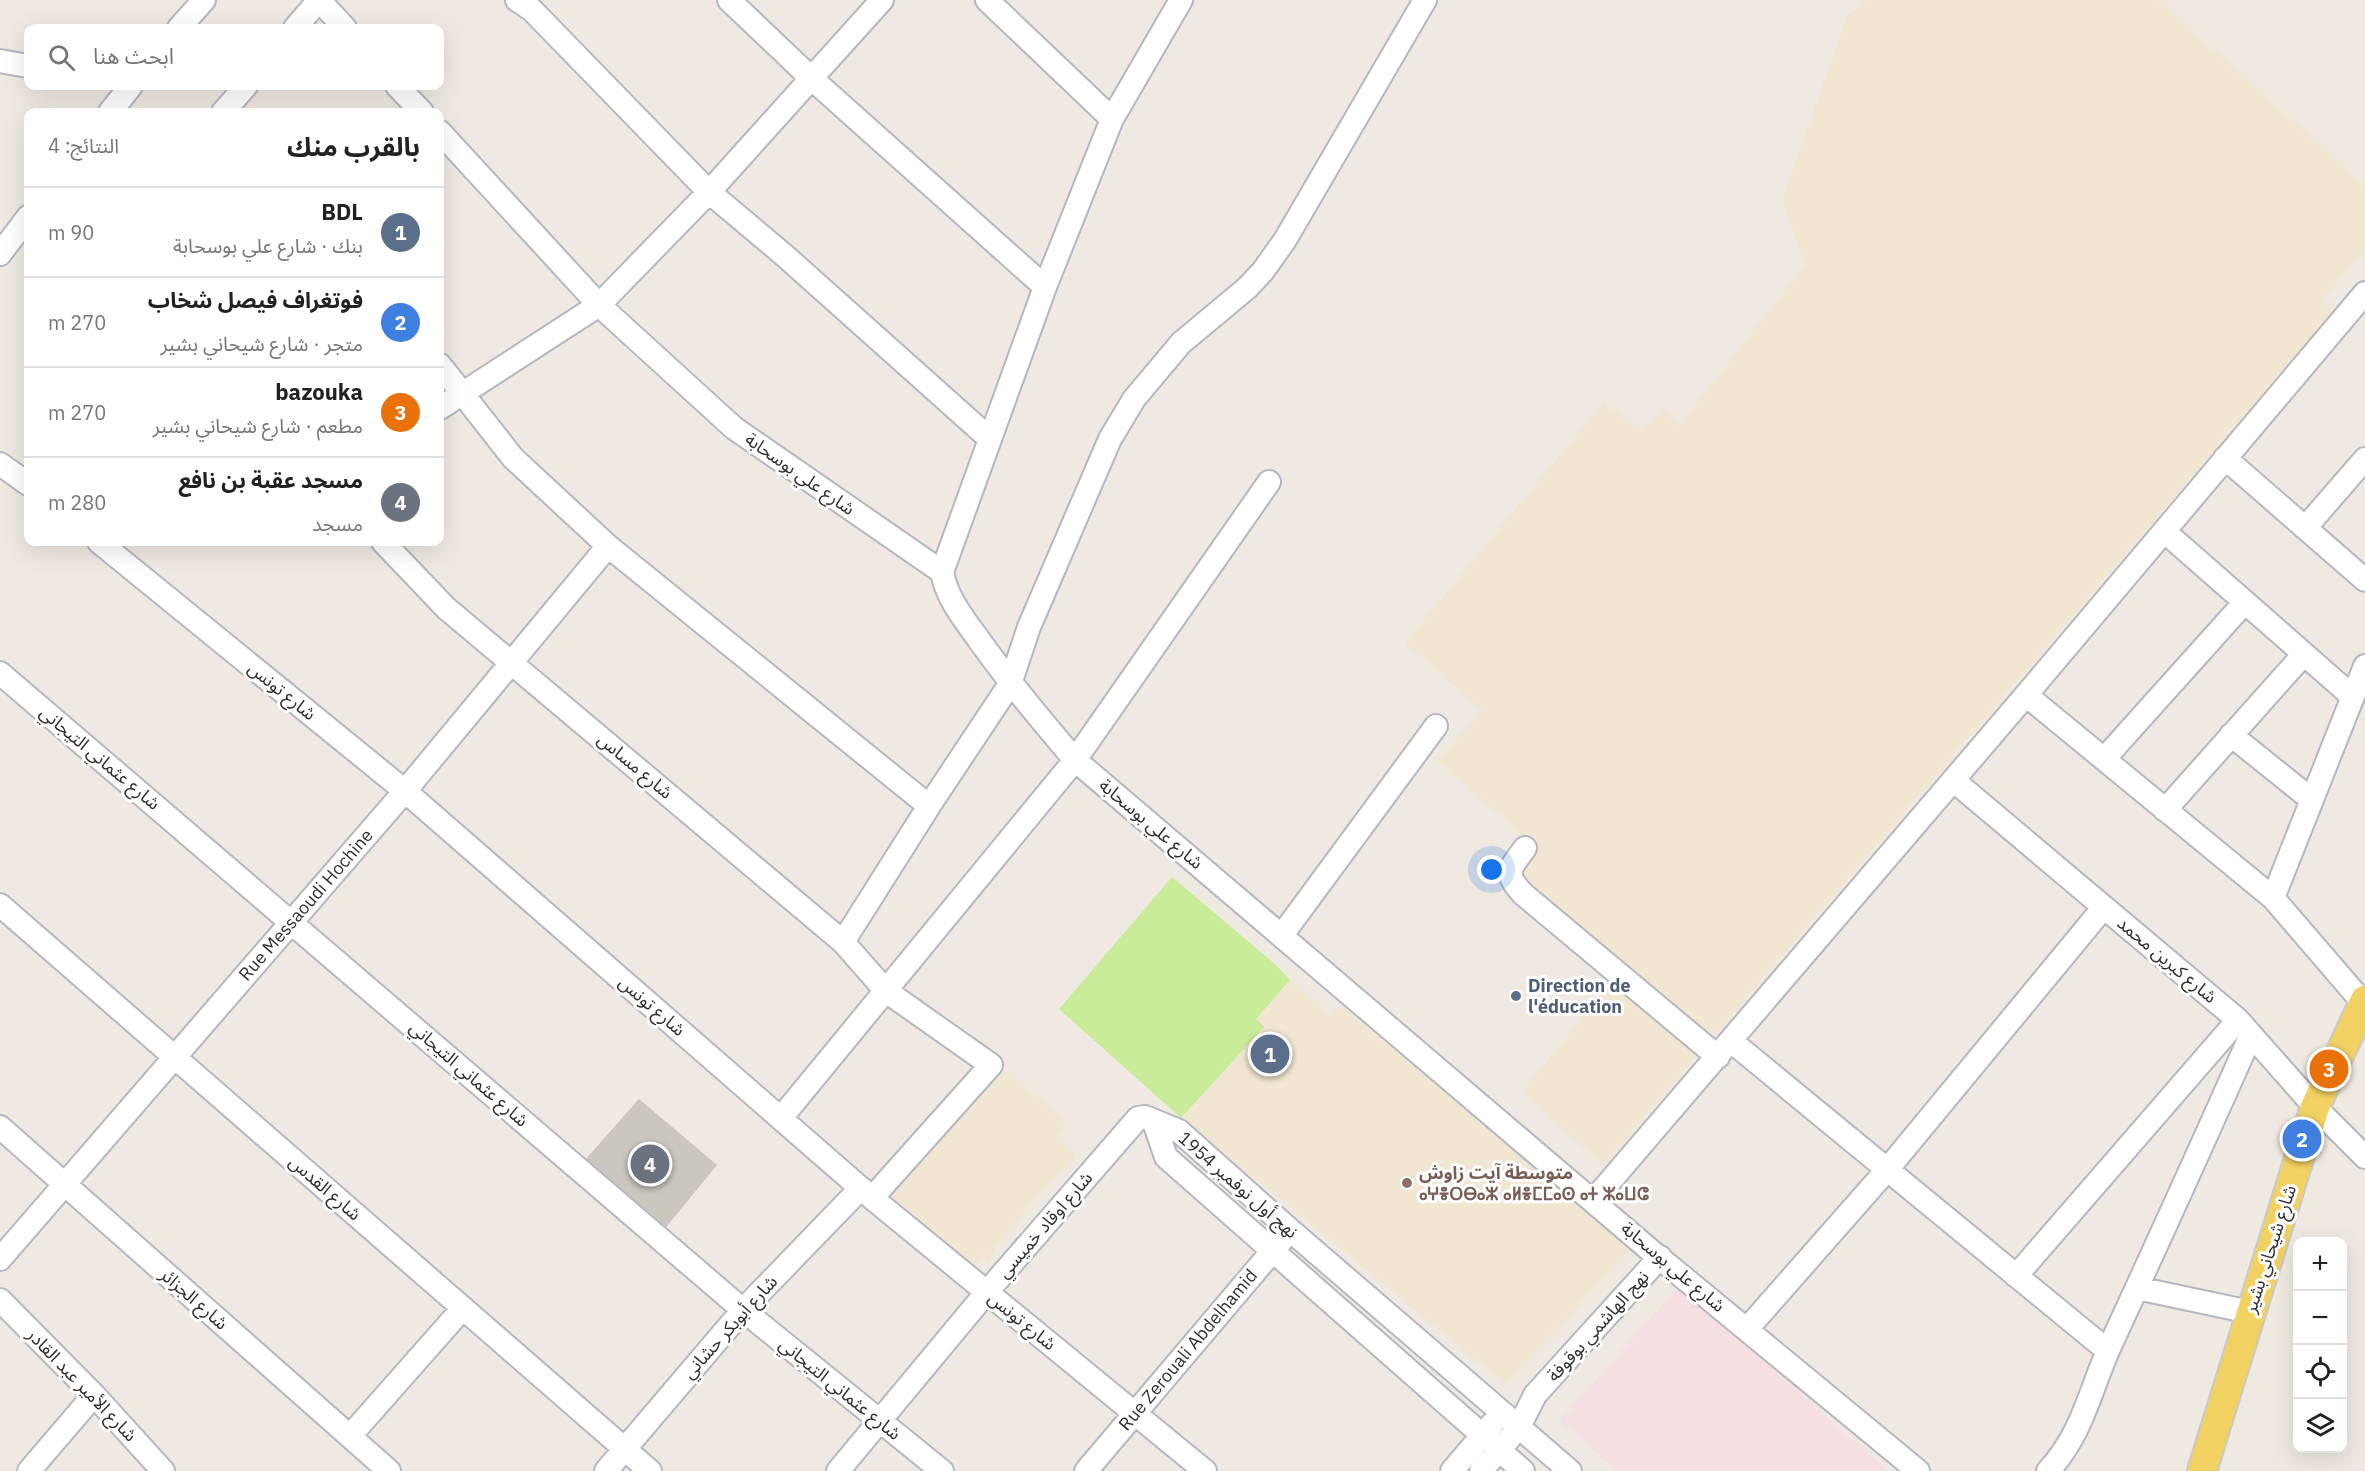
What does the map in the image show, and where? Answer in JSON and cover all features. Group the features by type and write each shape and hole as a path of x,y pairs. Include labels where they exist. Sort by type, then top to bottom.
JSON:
{"main road":[{"name":"شارع شيحاني بشير","path":"2202,1471 2315,1107 2364,1003"}],"street":[{"path":"183,24 204,0"},
{"path":"298,24 319,0 341,24"},
{"path":"517,0 532,10 709,192 784,255 990,439"},
{"path":"729,0 811,78 1045,287"},
{"path":"444,405 598,306 709,192 882,0"},
{"path":"987,0 1112,119"},
{"path":"942,572 1045,287 1112,119 1181,0"},
{"path":"843,942 1010,684 1029,627 1105,450 1134,399 1181,343 1247,288 1263,271 1285,240 1425,0"},
{"path":"0,61 24,65"},
{"path":"113,108 127,90"},
{"path":"229,108 243,90"},
{"path":"401,90 418,108"},
{"name":"شارع علي بوسحابة","path":"444,136 598,306 734,428 942,572 953,604 1010,684 1075,760 1660,1257 1918,1471"},
{"path":"0,254 24,222"},
{"path":"1593,1200 2026,695 2365,294"},
{"path":"444,370 513,458 608,546 929,806"},
{"path":"2225,458 2365,580"},
{"path":"2305,528 2365,459"},
{"path":"0,464 24,481"},
{"path":"782,1118 1075,760 1269,482"},
{"path":"2164,531 2353,697"},
{"name":"شارع تونس","path":"104,546 405,791 866,1193 1204,1471"},
{"name":"شارع مساس","path":"387,546 446,608 843,942 886,991"},
{"name":"Rue Messaoudi Hochine","path":"0,1259 405,791 608,546"},
{"path":"2104,759 2245,602"},
{"path":"2165,810 2304,654"},
{"path":"2273,898 2365,666"},
{"name":"شارع عثماني التيجاني","path":"0,673 743,1310 942,1471"},
{"path":"2026,695 2273,898 2364,1003"},
{"path":"1282,935 1436,726"},
{"path":"2231,735 2312,800"},
{"name":"شارع كبرين محمد","path":"1953,780 2245,1027 2315,1107 2365,1156"},
{"path":"1525,848 1510,870 1509,876 1517,888 1886,1171 2108,1351"},
{"name":"شارع القدس","path":"0,905 650,1471"},
{"path":"1747,1329 1886,1171 2104,907"},
{"name":"شارع أبوبكر حشاني","path":"606,1471 743,1310 866,1193 991,1065 886,991"},
{"path":"2016,1276 2245,1027"},
{"path":"2048,1471 2072,1440 2089,1406 2108,1351 2137,1288 2245,1027"},
{"name":"نهج أول نوفمبر 1954","path":"1146,1120 1179,1131 1290,1230 1570,1471"},
{"name":"نهج أول نوفمبر 1954","path":"1146,1120 1166,1158 1523,1471"},
{"name":"شارع اوقاد خميسي","path":"838,1471 986,1293 1146,1120"},
{"name":"شارع الجزائر","path":"0,1126 389,1471"},
{"name":"Rue Zerouali Abdelhamid","path":"1086,1471 1290,1230"},
{"name":"نهج الهاشمي بوقوفة","path":"1452,1471 1491,1443 1520,1427 1535,1395 1660,1257"},
{"path":"2137,1288 2250,1312"},
{"name":"شارع الأمير عبد القادر","path":"0,1300 94,1395 163,1471"},
{"path":"350,1436 463,1308"},
{"path":"29,1471 94,1395"},
{"name":"نهج الهاشمي بوقوفة","path":"1481,1471 1503,1412 1535,1395"}],"shaded area":[{"path":"1867,0 2158,0 2365,185 2365,252 2322,299 2332,312 1603,1165 1522,1092 1625,966 1503,859 1522,835 1438,761 1482,710 1405,643 1604,402 1641,432 1663,409 1679,426 1805,265 1782,200 1847,16"},
{"name":"متوسطة آيت زاوش ⴰⵖⴻⵔⴱⴰⵣ ⴰⵍⴻⵎⵎⴰⵙ ⴰⵜ ⵣⴰⵡⵛ","path":"1290,980 1330,1016 1340,1005 1630,1249 1506,1385 1181,1118 1264,1027 1256,1019"},
{"path":"1004,1069 1056,1113 1066,1127 1059,1138 1076,1157 1034,1200 996,1247 988,1261 982,1255 972,1266 892,1196"},
{"path":"1679,1286 1888,1471 1617,1471 1560,1421"}],"green space":[{"path":"1172,877 1276,965 1290,980 1256,1019 1264,1027 1181,1118 1059,1009"}],"building":[{"path":"639,1100 716,1165 666,1226 587,1159"}],"place":[{"name":"Direction de l'éducation","path":"1516,996"},
{"name":"BDL","path":"1270,1054"},
{"name":"bazouka","path":"2329,1069"},
{"name":"فوتغراف فيصل شخاب","path":"2302,1139"},
{"name":"مسجد عقبة بن نافع","path":"650,1164"},
{"name":"متوسطة آيت زاوش ⴰⵖⴻⵔⴱⴰⵣ ⴰⵍⴻⵎⵎⴰⵙ ⴰⵜ ⵣⴰⵡⵛ","path":"1407,1183"}]}
